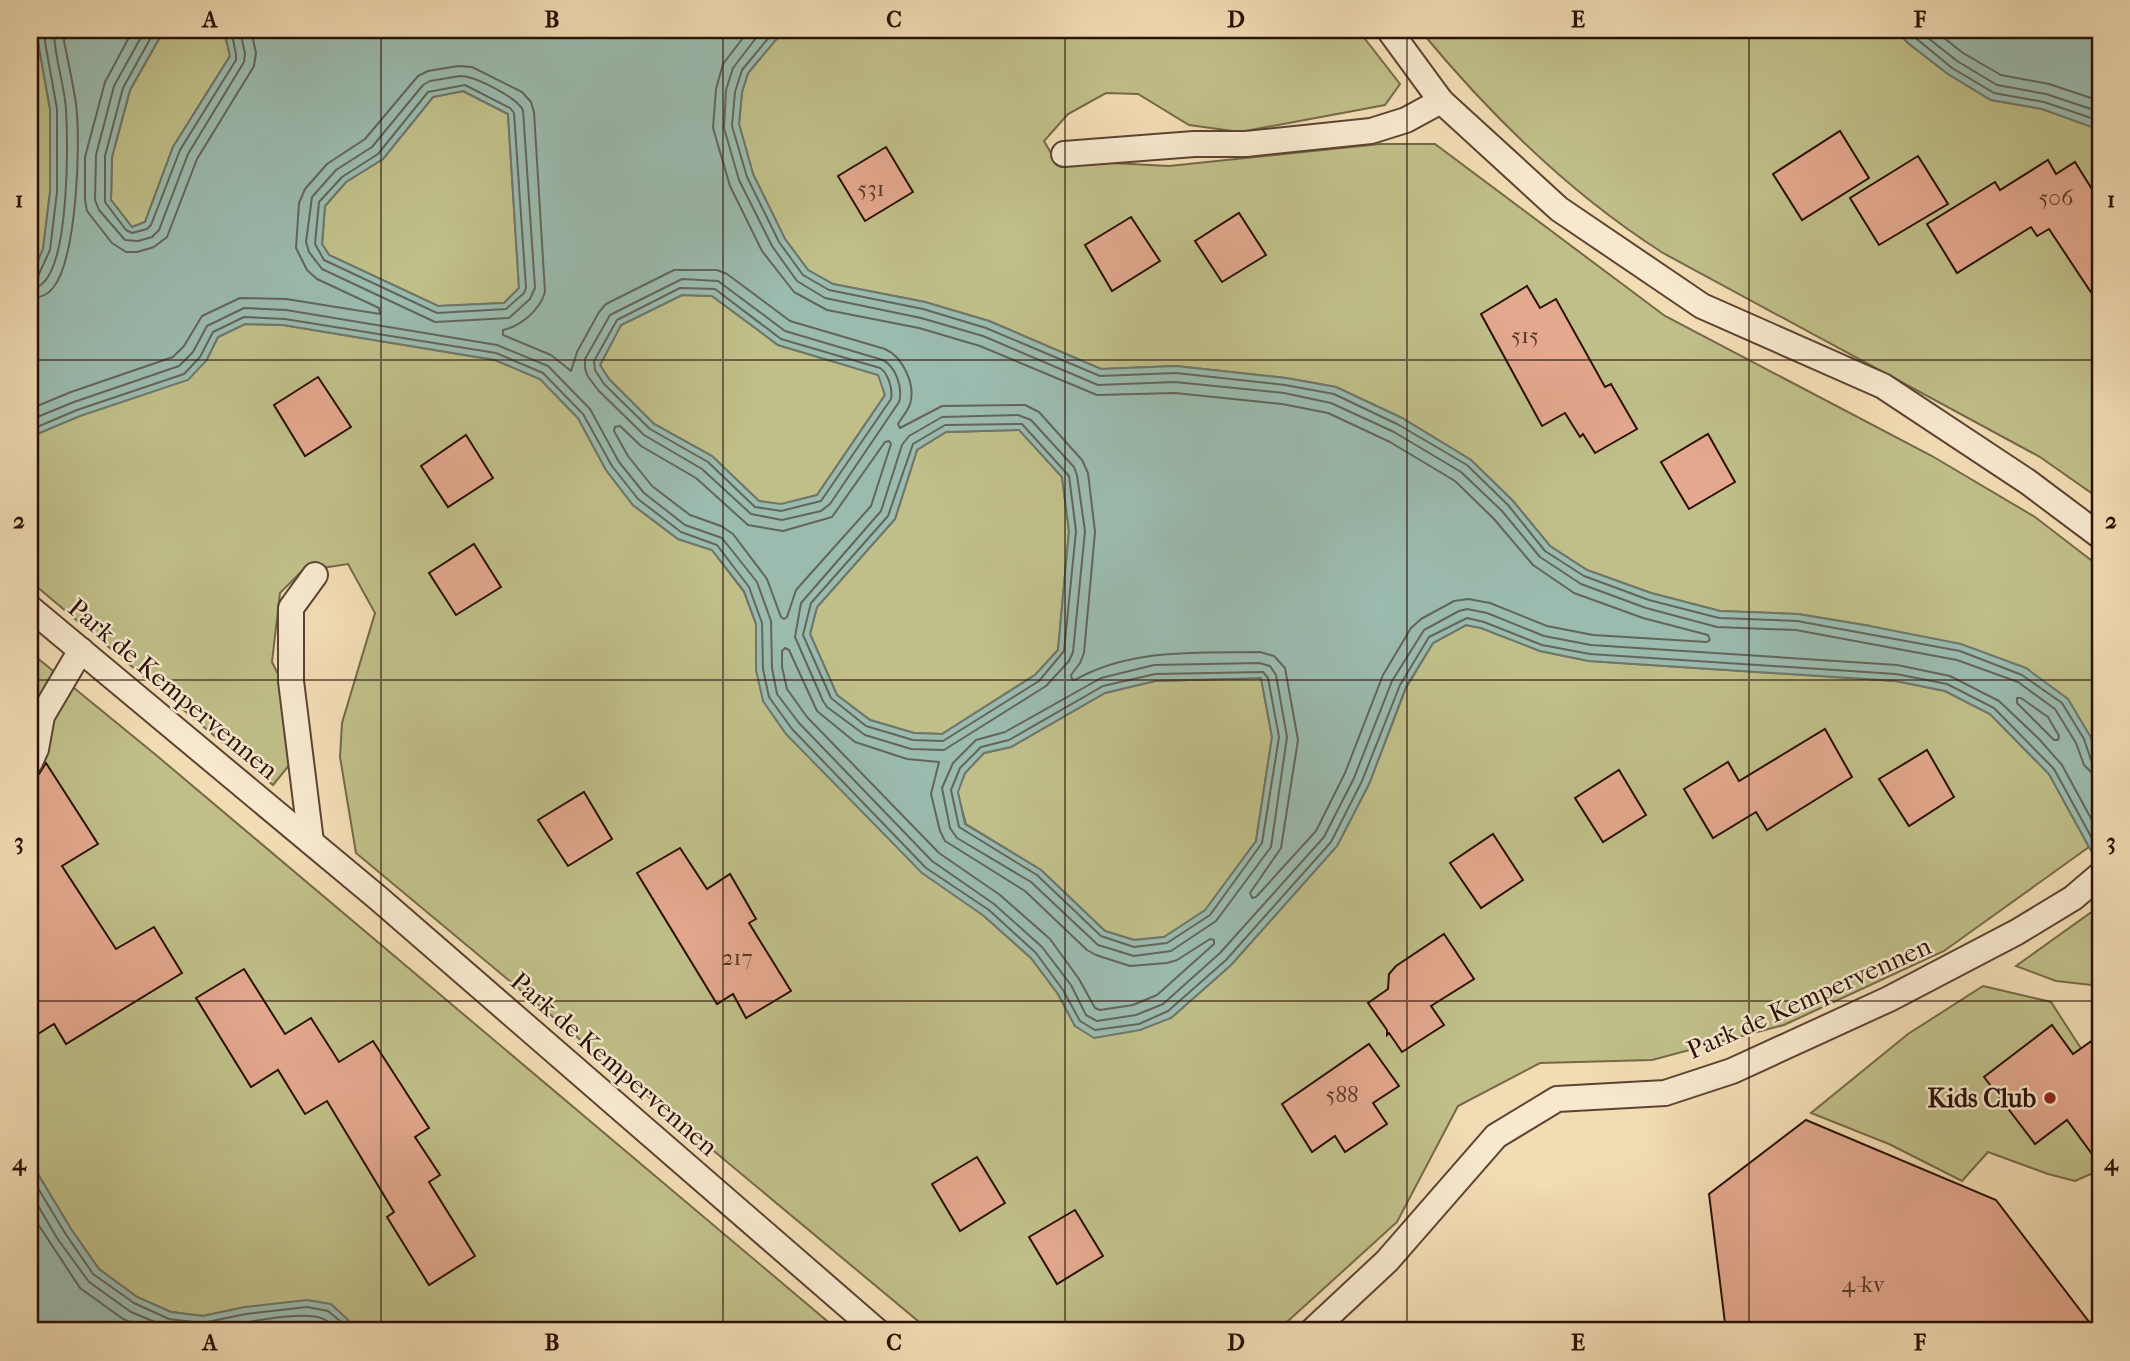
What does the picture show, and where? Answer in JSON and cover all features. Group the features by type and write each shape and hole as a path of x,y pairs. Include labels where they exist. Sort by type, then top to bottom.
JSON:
{"lane":[{"path":"1389,30 1441,101 1559,209 1702,306 1883,386 2028,482 2100,536"},
{"path":"1064,154 1194,144 1246,144 1371,131 1406,120 1441,101"},
{"name":"Park de Kempervennen","path":"311,842 291,681 291,608 315,575"},
{"name":"Park de Kempervennen","path":"30,608 311,842 877,1331"},
{"path":"30,762 36,749 42,716 81,650"},
{"name":"Park de Kempervennen","path":"1312,1331 1387,1261 1496,1136 1557,1100 1665,1093 1732,1071 1889,999 2017,932 2073,898 2100,875"}],"shaded area":[{"path":"30,30 39,30 38,42 50,109 50,192 43,249 30,279"},
{"path":"164,30 224,30 230,56 173,147 145,222 132,227 111,200 112,157 130,90"},
{"path":"784,30 1358,30 1400,84 1385,105 1240,132 1189,125 1138,94 1106,93 1068,114 1044,141 1055,160 1169,166 1380,144 1435,144 1665,316 1932,456 2035,517 2100,567 2100,766 2090,736 1870,626 1798,614 1720,611 1651,593 1587,570 1550,546 1513,501 1471,460 1402,418 1336,387 1286,378 1176,366 1101,369 989,321 925,302 833,284 808,270 785,239 753,174 739,124 742,92 748,73"},
{"path":"1420,30 1896,30 1908,43 1948,74 1991,100 2042,109 2097,127 2100,130 2100,499 2040,457 1663,253 1629,230 1533,151 1474,92"},
{"path":"463,91 508,114 519,288 504,303 438,306 329,255 322,244 325,206 346,182 383,159 433,97"},
{"path":"682,295 712,296 778,345 879,375 885,395 817,495 781,505 759,501 712,456 654,424 609,379 600,365 621,325"},
{"path":"245,324 283,325 495,360 540,379 578,418 606,470 633,505 678,539 712,550 744,592 756,624 756,670 984,916 1031,958 1058,994 1075,1026 1171,1018 1231,965 1337,846 1369,784 1406,688 1433,643 1466,625 1481,628 1540,651 1589,661 1896,681 1945,691 1990,714 2049,774 2089,847 1944,951 1784,1025 1652,1060 1540,1063 1458,1106 1397,1222 1277,1331 930,1331 356,853 340,757 342,723 375,613 348,564 302,571 280,593 272,662 305,729 299,753 273,785 30,581 30,437 206,361 218,337"},
{"path":"1020,430 1062,477 1069,531 1058,650 1035,675 942,734 914,733 870,720 837,695 810,634 817,607 895,519 917,450 946,432"},
{"path":"30,652 156,755 839,1331 360,1331 356,1325 245,1307 203,1316 171,1312 137,1297 99,1269 30,1161"},
{"path":"1261,678 1272,737 1256,841 1205,911 1164,937 1134,940 1105,931 1041,870 966,824 957,792 965,773 984,753 1011,747 1105,693 1155,681"},
{"path":"2100,906 2100,986 2056,981 2016,966"},
{"path":"1983,986 2051,1002 2093,1067 2100,1063 2100,1170 2075,1181 1988,1152 1962,1181 1889,1144 1811,1113 1908,1034"}],"water":[{"path":"39,30 164,30 130,90 112,157 111,200 132,227 145,222 173,147 230,56 224,30 784,30 748,73 742,92 739,124 753,174 785,239 808,270 833,284 925,302 989,321 1101,369 1176,366 1286,378 1336,387 1402,418 1471,460 1513,501 1550,546 1587,570 1651,593 1720,611 1798,614 1870,626 1961,644 2026,668 2068,699 2090,736 2100,766 2100,867 2049,774 1990,714 1945,691 1896,681 1589,661 1540,651 1481,628 1466,625 1433,643 1406,687 1369,784 1337,846 1231,965 1171,1018 1140,1030 1094,1038 1075,1026 1058,994 1031,958 984,916 922,873 786,734 763,701 756,670 756,624 744,591 712,550 678,539 633,505 606,470 578,418 540,379 495,360 283,325 245,324 218,337 206,361 188,380 80,416 30,437 30,279 43,249 50,192 50,109 38,42","holes":["463,91 508,114 519,288 504,303 438,306 329,255 322,244 325,206 346,182 383,159 433,97","682,295 712,296 778,345 878,375 885,395 817,495 781,504 759,501 712,456 654,424 609,379 600,365 621,325","1019,430 1062,477 1069,531 1058,650 1035,675 942,734 914,733 870,720 837,695 810,634 817,607 895,519 917,450 946,432","1261,678 1272,737 1256,841 1205,910 1164,937 1134,940 1105,931 1041,870 965,824 958,792 965,773 984,753 1011,747 1105,693 1155,681"]},
{"path":"1896,30 2100,30 2100,130 2042,109 1991,100 1948,74 1908,43"},
{"path":"30,1161 99,1269 137,1297 171,1312 203,1316 245,1307 307,1300 331,1304 360,1331 42,1331 30,1308"}],"building":[{"path":"1840,131 1869,178 1802,220 1773,174"},
{"path":"886,147 913,192 865,221 838,176"},
{"path":"1918,156 1948,204 1879,245 1850,198"},
{"path":"2048,160 2056,174 2075,162 2100,202 2100,306 2049,229 2037,236 2031,227 1957,273 1927,224 1995,182 2000,190"},
{"path":"1239,213 1266,255 1222,282 1195,241"},
{"path":"1131,217 1160,261 1112,291 1085,245"},
{"path":"1527,286 1540,308 1556,299 1605,387 1611,384 1637,429 1595,453 1583,434 1580,437 1565,413 1542,426 1481,314"},
{"path":"318,377 351,427 305,456 274,405"},
{"path":"1708,434 1735,482 1689,509 1661,462"},
{"path":"466,435 493,478 448,507 421,466"},
{"path":"474,544 501,587 456,615 429,573"},
{"path":"1825,729 1852,777 1767,830 1756,812 1713,838 1684,789 1728,762 1739,781"},
{"path":"1927,750 1954,797 1909,826 1879,779"},
{"path":"46,763 98,844 62,866 116,949 154,927 182,973 66,1044 54,1024 30,1039 30,777 39,774"},
{"path":"1619,770 1646,815 1603,842 1575,798"},
{"path":"584,792 612,839 568,866 538,820"},
{"path":"1493,834 1523,880 1481,908 1450,863"},
{"path":"680,848 707,889 730,874 756,919 749,923 791,991 746,1018 733,994 717,1004 637,873"},
{"path":"1444,934 1474,979 1431,1006 1444,1025 1402,1052 1389,1033 1387,1035 1387,1030 1368,1003 1388,989 1389,974 1396,966"},
{"path":"244,969 285,1034 311,1018 339,1062 373,1041 429,1128 415,1137 440,1175 429,1182 475,1256 429,1285 387,1217 394,1212 327,1101 305,1114 278,1070 251,1087 196,998"},
{"name":"Kids Club","path":"2052,1025 2073,1054 2100,1035 2100,1165 2067,1120 2035,1144 1984,1077"},
{"path":"1369,1044 1399,1086 1373,1103 1387,1124 1345,1152 1335,1136 1312,1152 1282,1104"},
{"path":"1806,1120 1996,1200 2096,1331 1726,1331 1709,1194"},
{"path":"977,1157 1005,1203 960,1231 932,1184"},
{"path":"1075,1210 1103,1256 1057,1284 1029,1237"}],"place":[{"name":"Kids Club","path":"2050,1098"}]}
